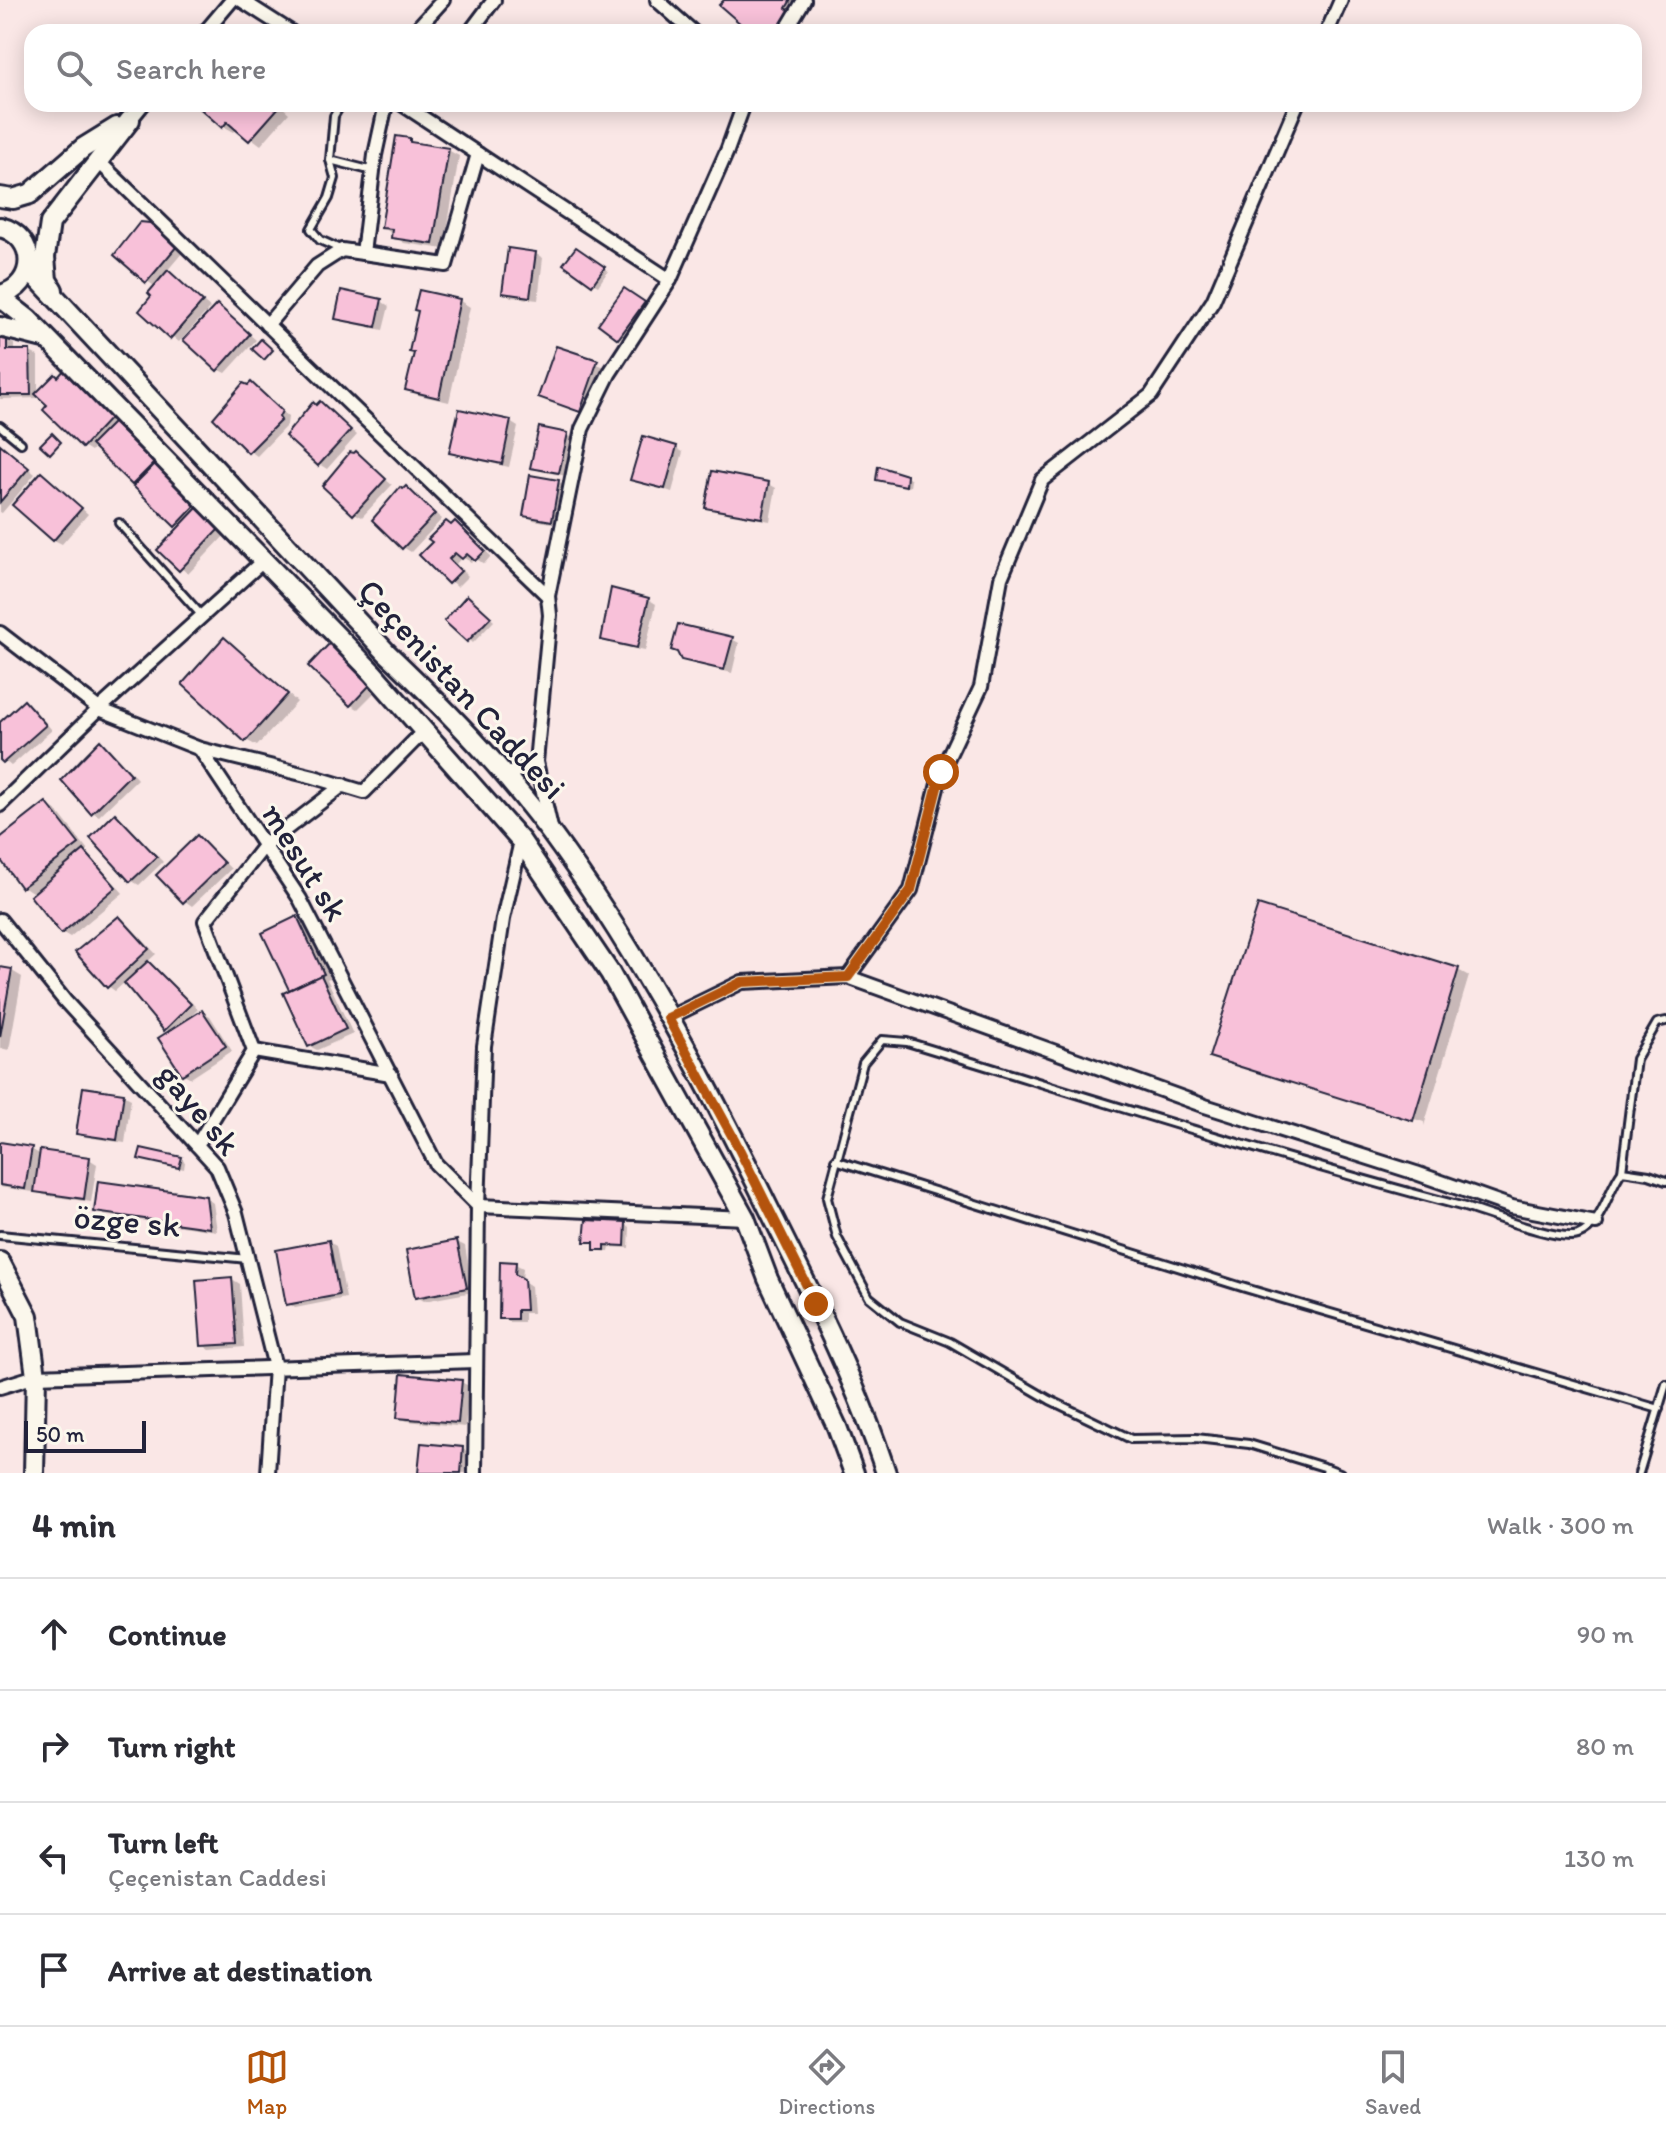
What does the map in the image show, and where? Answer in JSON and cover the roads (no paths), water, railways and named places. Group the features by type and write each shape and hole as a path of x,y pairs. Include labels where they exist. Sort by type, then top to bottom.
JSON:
{"main road":[{"path":"61,303 47,280 46,239 50,223 130,120"},
{"path":"0,296 17,287 29,269 29,254 22,240 0,225 83,148 130,120"},
{"path":"0,197 13,199 30,194"},
{"name":"Çeçenistan Caddesi","path":"29,269 387,653 448,710 553,837 627,947 735,1141 816,1304 886,1473"},
{"name":"Çeçenistan Caddesi","path":"0,296 28,319 372,672 521,841 610,973 745,1218 768,1279 831,1413 854,1473"},
{"path":"0,327 47,339"},
{"path":"0,1262 28,1316 36,1376 34,1473"}],"street":[{"path":"212,24 232,0"},
{"path":"241,0 278,24"},
{"path":"421,24 443,0"},
{"path":"476,24 494,0"},
{"path":"657,0 684,24"},
{"path":"790,24 804,0"},
{"path":"1330,24 1341,0"},
{"path":"130,120 136,112"},
{"path":"363,253 373,171 384,112"},
{"path":"419,112 670,280"},
{"path":"553,837 536,762 550,615 548,596 582,429 609,374 670,280 741,112"},
{"path":"848,977 911,890 941,772 981,687 1001,578 1042,480 1151,395 1213,301 1294,112"},
{"path":"267,325 317,266 342,250 446,265 478,154"},
{"path":"97,160 548,596"},
{"path":"0,805 99,709 263,561"},
{"path":"0,633 99,709 200,749 364,792 424,731"},
{"name":"mesut sk","path":"200,749 300,899 436,1164 478,1206"},
{"path":"505,776 536,762"},
{"path":"254,1051 205,921 264,846 343,785"},
{"path":"475,1473 478,1206 484,1046 503,919 521,841"},
{"name":"gaye sk","path":"0,920 65,1001 217,1167 236,1213 275,1367 268,1473"},
{"path":"668,1018 742,982 848,977 1205,1106 1512,1207 1596,1223"},
{"path":"254,1051 391,1074"},
{"path":"197,1145 254,1051"},
{"path":"478,1206 745,1218"},
{"path":"0,1387 36,1376 475,1361"}],"lane":[{"path":"336,112 330,160 335,178 329,198 311,229 320,240 342,250"},
{"path":"330,160 373,171"},
{"path":"0,426 21,443"},
{"path":"119,523 202,616"},
{"path":"1340,1473 1249,1444 1196,1438 1131,1439 1050,1400 950,1342 900,1322 869,1297 837,1237 827,1198 863,1063 882,1040 907,1042 1358,1179 1492,1214 1557,1236 1577,1235 1596,1223 1613,1183 1622,1171 1636,1059 1657,1023 1666,1021"},
{"path":"835,1160 1245,1288 1659,1409"},
{"path":"1622,1171 1666,1181"},
{"name":"özge sk","path":"0,1235 248,1259"},
{"path":"1639,1473 1666,1384"}]}
